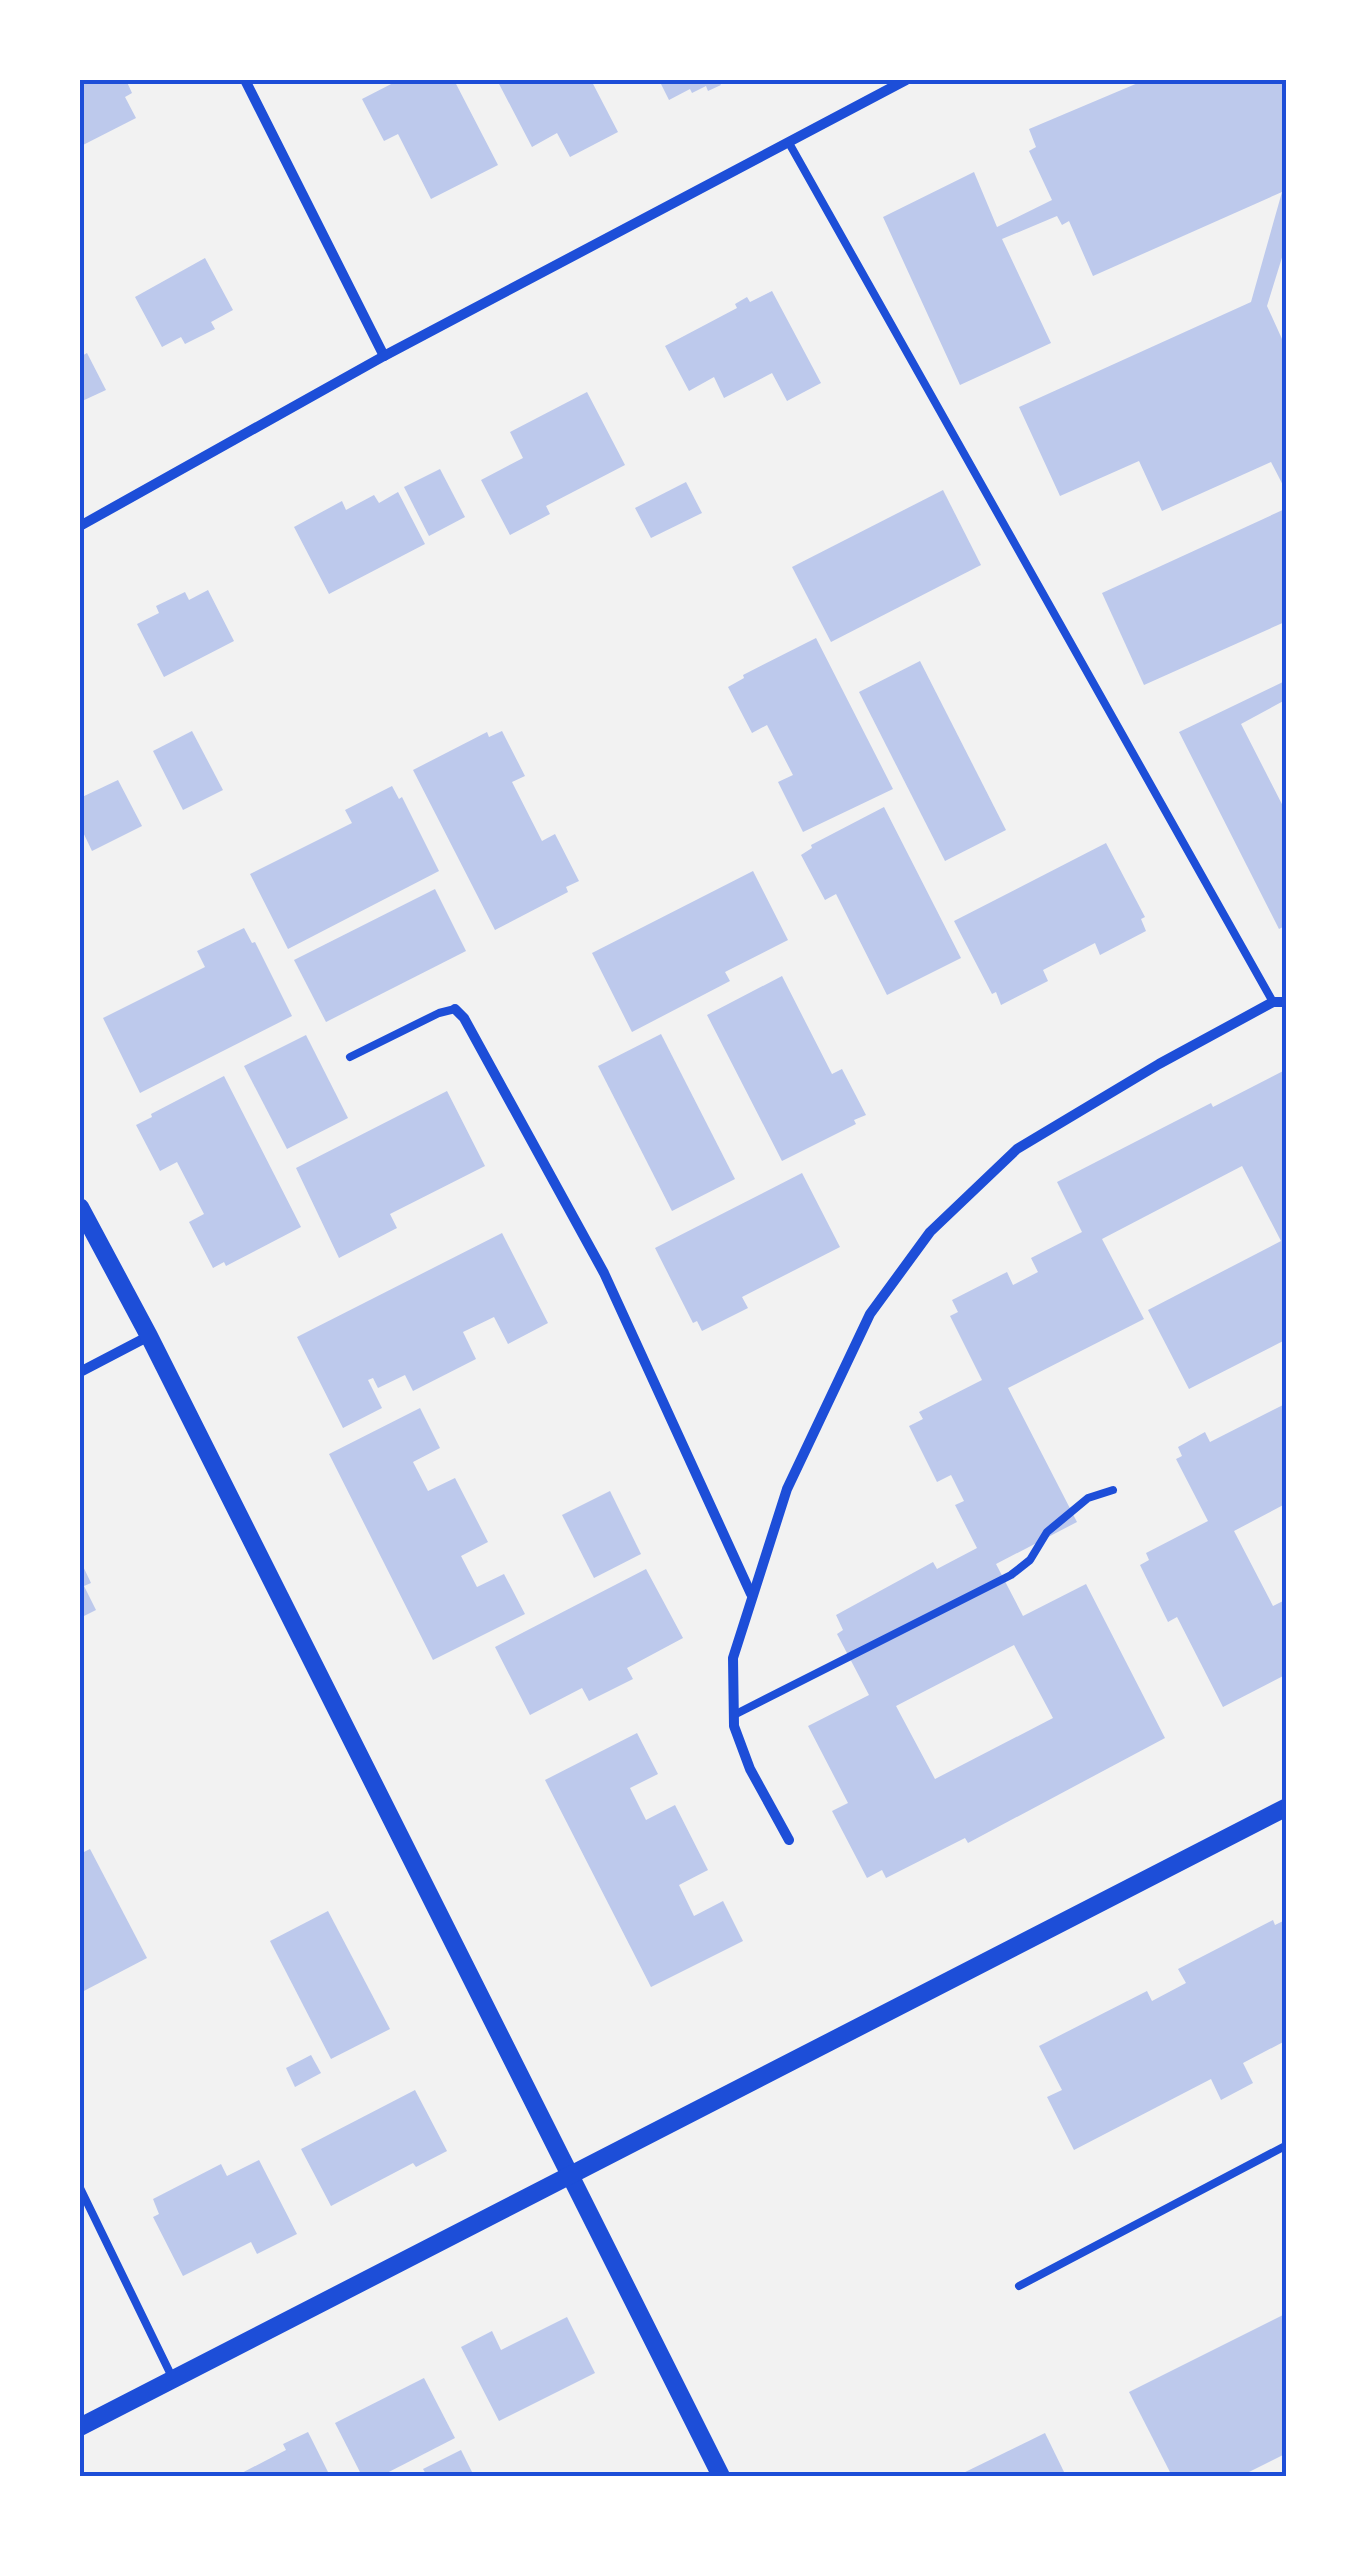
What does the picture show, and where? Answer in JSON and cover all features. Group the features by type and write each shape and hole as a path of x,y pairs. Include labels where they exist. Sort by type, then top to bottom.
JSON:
{"street":[{"path":"245,80 384,356"},
{"path":"80,526 384,356 906,80"},
{"path":"789,1840 750,1769 734,1726 733,1658 787,1489 870,1314 930,1232 1018,1150 1159,1064 1273,1002 1287,1002"},
{"path":"455,1009 464,1018 604,1273 752,1594"},
{"path":"80,1206 149,1336 721,2476"},
{"path":"80,1372 149,1336"},
{"path":"80,2427 1287,1807"}],"lane":[{"path":"789,142 1273,1002"},
{"path":"350,1057 439,1013 455,1009"},
{"path":"734,1714 1011,1574 1030,1560 1048,1532 1088,1498 1112,1490"},
{"path":"1019,2286 1287,2145"},
{"path":"80,2188 173,2379"}],"building":[{"path":"80,80 126,80 132,93 125,97 136,118 83,145"},
{"path":"399,80 454,80 498,165 431,199 398,134 384,141 362,99"},
{"path":"591,80 618,132 570,157 557,133 532,147 498,82"},
{"path":"659,80 718,80 721,85 708,91 706,86 692,93 690,89 669,100"},
{"path":"1145,80 1287,80 1287,252 1284,251 1267,306 1287,350 1287,493 1271,462 1162,511 1139,461 1060,496 1019,407 1251,302 1282,192 1093,276 1069,221 1062,225 1057,216 1002,239 1051,343 960,385 883,217 974,172 997,227 1052,200 1029,151 1036,147 1029,129"},
{"path":"205,258 233,310 211,322 215,329 185,344 181,337 162,347 135,297"},
{"path":"772,291 821,383 787,401 772,373 724,398 714,377 689,391 665,346 737,308 735,304 747,297 750,302"},
{"path":"87,353 106,390 80,402 80,357"},
{"path":"587,392 625,465 546,506 550,514 510,535 481,480 523,458 510,432"},
{"path":"440,469 465,517 429,536 404,487"},
{"path":"686,482 702,513 651,538 635,508"},
{"path":"943,490 981,565 831,642 792,567"},
{"path":"398,492 425,544 329,594 294,527 342,501 346,510 374,495 379,503"},
{"path":"1287,508 1287,621 1144,685 1102,593"},
{"path":"208,590 234,641 164,677 137,624 159,613 156,606 185,592 189,600"},
{"path":"816,638 893,789 803,832 778,782 793,775 767,725 752,733 728,687 743,675"},
{"path":"920,661 1006,830 945,861 859,692"},
{"path":"1287,680 1287,699 1241,724 1287,814 1287,925 1279,929 1179,732"},
{"path":"192,731 223,790 183,810 153,751"},
{"path":"502,731 525,776 512,782 542,841 555,834 579,881 566,887 568,892 495,930 413,770 487,732 489,737"},
{"path":"118,780 142,826 92,851 80,826 80,798"},
{"path":"392,786 399,799 402,797 439,871 288,949 250,874 352,823 345,810"},
{"path":"884,807 961,958 887,995 836,894 825,900 801,855 811,845"},
{"path":"1106,843 1145,917 1141,919 1146,931 1100,955 1095,943 1043,970 1048,981 1001,1005 954,921"},
{"path":"753,871 788,940 725,972 730,981 632,1032 592,953"},
{"path":"435,889 466,951 326,1022 294,960"},
{"path":"244,928 292,1016 140,1093 103,1018 205,967 197,951"},
{"path":"782,976 832,1074 842,1069 866,1115 854,1120 856,1124 782,1161 707,1015"},
{"path":"661,1034 735,1179 672,1211 598,1066"},
{"path":"306,1035 348,1118 287,1149 244,1066"},
{"path":"1287,1069 1287,1339 1189,1389 1148,1310 1281,1241 1242,1166 1102,1239 1144,1319 1008,1388 1077,1522 996,1564 1023,1616 1086,1584 1165,1738 968,1843 965,1838 886,1878 882,1870 867,1878 832,1811 848,1803 808,1726 869,1695 837,1634 843,1630 836,1615 933,1562 937,1569 977,1548 955,1505 964,1501 951,1475 937,1482 909,1426 923,1419 919,1412 982,1380 950,1316 958,1312 952,1300 1007,1272 1013,1285 1038,1272 1031,1258 1082,1232 1057,1182 1211,1103 1213,1107","holes":["1014,1645 1053,1718 935,1779 896,1706"]},
{"path":"224,1076 301,1227 226,1266 224,1262 213,1268 189,1222 204,1214 177,1162 160,1171 136,1125"},
{"path":"447,1091 485,1166 390,1214 397,1228 339,1258 296,1168"},
{"path":"802,1173 840,1247 742,1297 748,1308 702,1331 697,1321 693,1323 655,1248"},
{"path":"502,1233 548,1323 508,1344 494,1317 463,1332 476,1359 413,1391 405,1375 378,1388 373,1378 368,1380 382,1408 343,1428 297,1337"},
{"path":"1287,1403 1287,1503 1234,1531 1273,1606 1287,1599 1287,1674 1223,1707 1177,1617 1168,1622 1140,1565 1149,1560 1146,1553 1208,1521 1176,1459 1182,1456 1178,1447 1205,1432 1210,1442"},
{"path":"420,1408 440,1448 413,1462 428,1491 455,1478 488,1542 461,1556 477,1587 504,1574 525,1614 433,1660 329,1454"},
{"path":"610,1491 641,1554 594,1578 562,1515"},
{"path":"80,1560 91,1583 84,1586 96,1610 80,1618"},
{"path":"646,1569 683,1638 627,1668 633,1679 589,1701 582,1688 530,1715 495,1647"},
{"path":"637,1733 658,1774 630,1788 646,1820 675,1805 708,1870 679,1885 694,1916 723,1901 743,1941 651,1987 545,1780"},
{"path":"90,1849 147,1958 80,1993 80,1854"},
{"path":"328,1911 390,2029 331,2059 270,1941"},
{"path":"1287,1919 1287,2040 1243,2063 1253,2083 1221,2100 1211,2079 1074,2150 1047,2097 1062,2090 1039,2046 1147,1991 1152,2001 1186,1983 1178,1969 1273,1920 1275,1925"},
{"path":"311,2055 321,2073 295,2087 286,2068"},
{"path":"415,2090 447,2151 416,2167 413,2163 331,2206 301,2149"},
{"path":"259,2160 297,2234 257,2254 251,2242 183,2276 153,2217 159,2214 153,2199 221,2164 227,2176"},
{"path":"1287,2313 1287,2453 1241,2476 1172,2476 1129,2392"},
{"path":"567,2317 595,2373 499,2421 461,2347 492,2331 501,2350"},
{"path":"424,2378 455,2438 381,2476 362,2476 335,2423"},
{"path":"308,2432 330,2476 236,2476 286,2450 283,2444"},
{"path":"1045,2433 1066,2476 957,2476"},
{"path":"461,2450 474,2476 427,2476 423,2469"}]}
